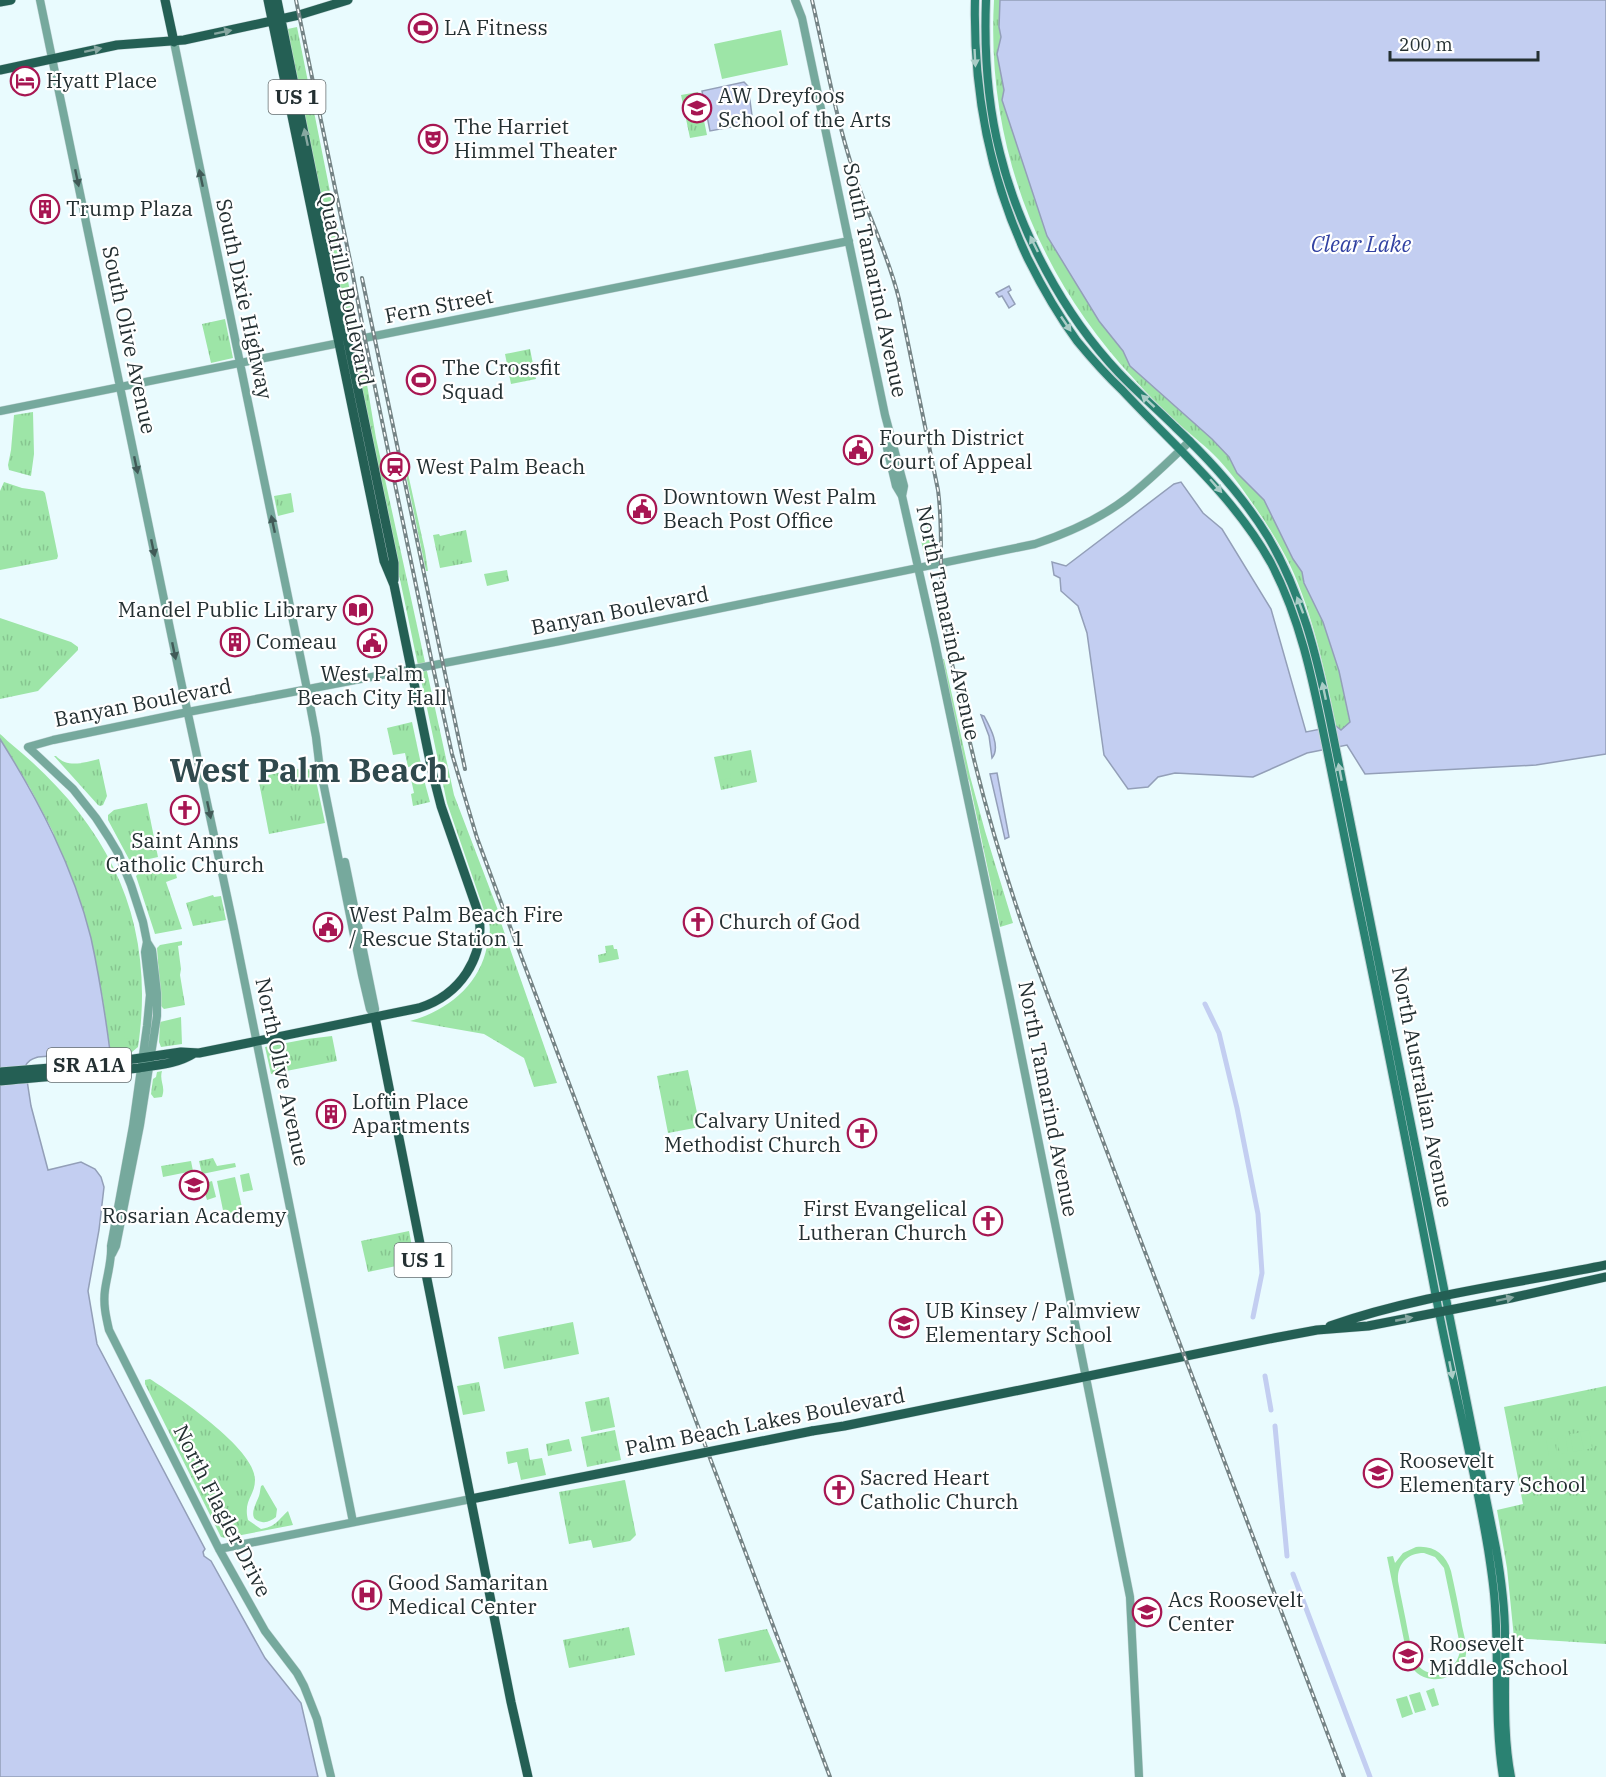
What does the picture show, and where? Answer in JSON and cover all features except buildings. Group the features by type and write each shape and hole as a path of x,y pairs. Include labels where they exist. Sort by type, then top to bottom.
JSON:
{"main road":[{"path":"0,2 11,0"},
{"name":"South Dixie Highway","path":"165,0 174,42"},
{"name":"Quadrille Boulevard","path":"268,0 277,20"},
{"name":"Quadrille Boulevard","path":"277,0 277,20 344,343 394,562 394,585 436,788 476,903 480,922 476,957 457,986 443,997 419,1008 375,1017"},
{"path":"0,70 117,45 174,42 277,20 348,0"},
{"name":"North Australian Avenue","path":"975,0 978,93 985,133 998,184 1013,225 1042,287 1079,343 1123,392 1181,449 1228,500 1269,560 1313,663"},
{"name":"North Australian Avenue","path":"986,0 987,78 994,127 1002,162 1018,209 1035,247 1070,311 1089,337 1120,374 1190,441 1232,487 1268,537 1297,598 1326,721 1440,1296 1501,1578 1505,1633 1505,1742 1511,1777"},
{"path":"1079,343 1089,337"},
{"name":"SR A1A","path":"0,1081 35,1074 146,1062 181,1052 193,1054 375,1017"},
{"name":"US 1","path":"375,1017 511,1706 528,1777"},
{"name":"SR A1A","path":"0,1072 35,1074"},
{"name":"Palm Beach Lakes Boulevard","path":"1317,1330 1366,1313 1440,1296 1606,1265"},
{"name":"Palm Beach Lakes Boulevard","path":"471,1499 1317,1330 1368,1326 1606,1277"},
{"name":"North Australian Avenue","path":"1444,1312 1492,1579 1496,1615 1497,1726 1503,1777"}],"street":[{"name":"South Olive Avenue","path":"39,0 170,629"},
{"name":"South Tamarind Avenue","path":"795,0 802,18 890,436 903,481 902,496"},
{"name":"South Dixie Highway","path":"174,42 307,689 318,756 362,975 370,1009 375,1017"},
{"name":"Fern Street","path":"0,411 849,241"},
{"name":"North Tamarind Avenue","path":"890,436 887,448 896,486 902,496 934,638 1011,1003 1130,1597 1139,1777"},
{"name":"Banyan Boulevard","path":"28,747 188,712 560,642 1017,549 1063,535 1101,516 1126,499 1190,441"},
{"path":"891,465 903,481"},
{"name":"North Olive Avenue","path":"170,629 234,924 353,1522"},
{"name":"North Flagler Drive","path":"28,747 73,789 109,838 131,885 147,942 152,950 157,1016 133,1126 111,1246 112,1256 104,1307 109,1330 219,1549 265,1631 297,1673 304,1686 317,1719 331,1777"},
{"name":"Palm Beach Lakes Boulevard","path":"219,1549 471,1499"}],"green space":[{"path":"994,0 1000,0 1001,37 997,54 1004,90 1002,100 1099,321 1123,351 1130,366 1212,439 1229,457 1237,473 1264,500 1293,559 1302,572 1304,583 1323,622 1339,671 1350,723 1341,730 1336,726 1312,623 1290,565 1274,535 1224,465 1150,397 1100,338 1070,296 1045,251 1024,204 1009,155 999,105 994,53"},
{"path":"297,27 358,331 376,438 454,795 501,918 488,922 447,803 300,104 278,31"},
{"path":"781,30 788,65 722,79 714,44"},
{"path":"698,92 707,135 690,138 681,95"},
{"path":"225,319 233,358 211,363 202,324"},
{"path":"530,349 536,379 511,384 505,354"},
{"path":"33,412 34,454 31,476 9,470 8,465 14,415"},
{"path":"407,469 428,571 426,571 405,470"},
{"path":"4,482 45,493 57,559 0,570 0,491"},
{"path":"291,493 294,512 278,516 274,496"},
{"path":"928,504 932,553 928,557 924,555 920,535 927,534"},
{"path":"466,530 472,562 440,568 433,535 439,534 440,536"},
{"path":"507,570 509,581 487,586 484,574"},
{"path":"0,618 71,642 78,647 78,650 38,691 0,699"},
{"path":"941,659 944,659 970,776 1013,923 1000,927 969,780 966,779"},
{"path":"412,722 421,764 408,767 405,753 393,755 387,728"},
{"path":"0,734 44,774 74,806 99,841 118,877 132,916 140,957 142,1000 138,1047 132,1052 111,1056 102,994 53,832 30,788 0,739"},
{"path":"751,750 757,782 721,790 714,757"},
{"path":"54,756 71,763 99,759 107,796 103,805 98,805"},
{"path":"727,759 731,778 720,780 716,761"},
{"path":"313,766 325,823 269,834 258,777"},
{"path":"423,776 430,802 413,806 411,794 414,793 411,779"},
{"path":"147,803 158,857 131,863 108,820 108,815 114,810"},
{"path":"174,866 177,878 166,882 182,929 155,934 136,876 139,873"},
{"path":"213,895 214,897 221,896 226,920 193,926 186,903"},
{"path":"500,920 557,1083 534,1087 524,1058 484,1034 410,1021 437,1011 460,994 469,984 483,960 490,934 489,923"},
{"path":"182,941 182,945 178,946 185,1005 164,1009 161,1006 157,948 160,945"},
{"path":"613,945 614,949 617,949 619,959 599,963 598,955 606,953 605,946"},
{"path":"181,1017 182,1044 161,1047 160,1022"},
{"path":"131,1020 133,1038 125,1039 123,1021"},
{"path":"332,1036 337,1061 271,1074 265,1047"},
{"path":"688,1070 700,1127 668,1133 657,1076"},
{"path":"162,1071 162,1097 154,1098 151,1094 153,1079 157,1072"},
{"path":"213,1158 217,1166 235,1163 236,1167 202,1174 199,1161"},
{"path":"191,1161 193,1171 163,1177 161,1166"},
{"path":"249,1173 253,1190 243,1192 240,1175"},
{"path":"235,1177 244,1216 225,1220 217,1181"},
{"path":"212,1181 216,1197 207,1200 202,1184"},
{"path":"409,1231 415,1262 368,1272 361,1241"},
{"path":"573,1322 579,1354 504,1369 498,1337"},
{"path":"150,1379 212,1424 243,1453 252,1467 255,1480 247,1508 248,1520 261,1529 266,1528 274,1525 288,1511 293,1525 226,1538 221,1537 145,1384 145,1380"},
{"path":"479,1382 485,1411 463,1415 457,1386"},
{"path":"1606,1386 1606,1644 1514,1638 1507,1568 1497,1510 1523,1504 1504,1407"},
{"path":"609,1397 615,1427 591,1432 585,1402"},
{"path":"615,1430 621,1460 587,1467 581,1437"},
{"path":"1589,1430 1592,1448 1584,1450 1580,1432"},
{"path":"1578,1433 1582,1450 1573,1452 1570,1434"},
{"path":"1565,1435 1568,1453 1560,1454 1557,1437"},
{"path":"1554,1438 1557,1455 1549,1457 1546,1439"},
{"path":"569,1439 572,1451 548,1456 546,1444"},
{"path":"528,1448 530,1460 542,1458 546,1475 521,1480 517,1462 508,1464 506,1452"},
{"path":"1571,1466 1574,1483 1566,1485 1563,1468"},
{"path":"1560,1468 1564,1486 1556,1487 1552,1470"},
{"path":"625,1480 636,1535 630,1541 593,1548 591,1540 569,1544 559,1492"},
{"path":"263,1485 277,1509 276,1517 264,1522 257,1521 253,1515"},
{"path":"1416,1547 1433,1549 1442,1555 1451,1571 1466,1654 1459,1669 1444,1678 1432,1679 1420,1675 1408,1660 1387,1557 1393,1556 1395,1563 1403,1553","holes":["1424,1553 1435,1557 1444,1568 1460,1645 1455,1663 1449,1669 1434,1673 1427,1672 1414,1659 1398,1575 1401,1565 1408,1557"]},
{"path":"629,1627 635,1655 569,1668 563,1640"},
{"path":"767,1629 781,1662 725,1672 718,1639"},
{"path":"1434,1688 1439,1705 1432,1707 1426,1691"},
{"path":"1420,1692 1426,1710 1415,1713 1409,1695"},
{"path":"1407,1696 1413,1714 1402,1718 1396,1699"}],"water":[{"name":"Clear Lake","path":"1000,0 1606,0 1606,754 1536,765 1365,774 1347,745 1307,753 1253,777 1175,773 1158,777 1148,787 1128,789 1104,755 1087,633 1078,606 1061,591 1060,578 1054,575 1052,562 1066,566 1174,484 1181,482 1203,513 1222,529 1271,609 1306,732 1336,726 1341,730 1350,722 1339,671 1323,622 1304,583 1302,572 1293,559 1264,500 1237,473 1229,457 1212,439 1130,366 1123,351 1099,321 1047,236 1002,100 1004,90 997,54 1001,37"},
{"path":"744,82 748,86 753,123 710,131 702,91"},
{"path":"1009,286 1011,290 1008,292 1015,304 1009,308 1002,296 999,297 996,293"},
{"path":"981,715 984,716 994,737 995,748 992,758 989,736"},
{"path":"0,739 41,810 75,885 91,938 104,1008 110,1051 38,1057 29,1061 25,1067 31,1106 48,1170 81,1162 95,1169 104,1187 88,1291 97,1344 205,1549 204,1556 211,1561 265,1658 301,1703 318,1777 0,1777"},
{"path":"997,773 1009,837 1005,839 990,774"}],"waterway":[{"path":"1205,1004 1219,1033 1258,1214 1262,1273 1253,1317"},
{"path":"1265,1376 1271,1410"},
{"path":"1275,1426 1287,1556"},
{"path":"1293,1574 1370,1777"}],"railway":[{"path":"296,0 431,658 452,754 477,838 830,1777"},
{"path":"812,0 847,149 899,299 938,490 941,523 942,606 950,656 980,784 1000,855 1048,996 1344,1777"},
{"path":"362,278 465,769"}],"place":[{"name":"LA Fitness","path":"423,28"},
{"name":"Hyatt Place","path":"25,81"},
{"name":"AW Dreyfoos School of the Arts","path":"697,108"},
{"name":"The Harriet Himmel Theater","path":"433,139"},
{"name":"Trump Plaza","path":"45,209"},
{"name":"The Crossfit Squad","path":"421,380"},
{"name":"Fourth District Court of Appeal","path":"858,450"},
{"name":"West Palm Beach","path":"395,467"},
{"name":"Downtown West Palm Beach Post Office","path":"642,509"},
{"name":"Mandel Public Library","path":"358,610"},
{"name":"Comeau","path":"235,642"},
{"name":"West Palm Beach City Hall","path":"372,643"},
{"name":"Saint Anns Catholic Church","path":"185,810"},
{"name":"Church of God","path":"698,922"},
{"name":"West Palm Beach Fire / Rescue Station 1","path":"328,927"},
{"name":"Loftin Place Apartments","path":"331,1114"},
{"name":"Calvary United Methodist Church","path":"862,1133"},
{"name":"Rosarian Academy","path":"194,1185"},
{"name":"First Evangelical Lutheran Church","path":"988,1221"},
{"name":"UB Kinsey / Palmview Elementary School","path":"904,1323"},
{"name":"Roosevelt Elementary School","path":"1378,1473"},
{"name":"Sacred Heart Catholic Church","path":"839,1490"},
{"name":"Good Samaritan Medical Center","path":"367,1595"},
{"name":"Acs Roosevelt Center","path":"1147,1612"},
{"name":"Roosevelt Middle School","path":"1408,1656"}],"district":[{"name":"West Palm Beach","path":"309,770"}]}
